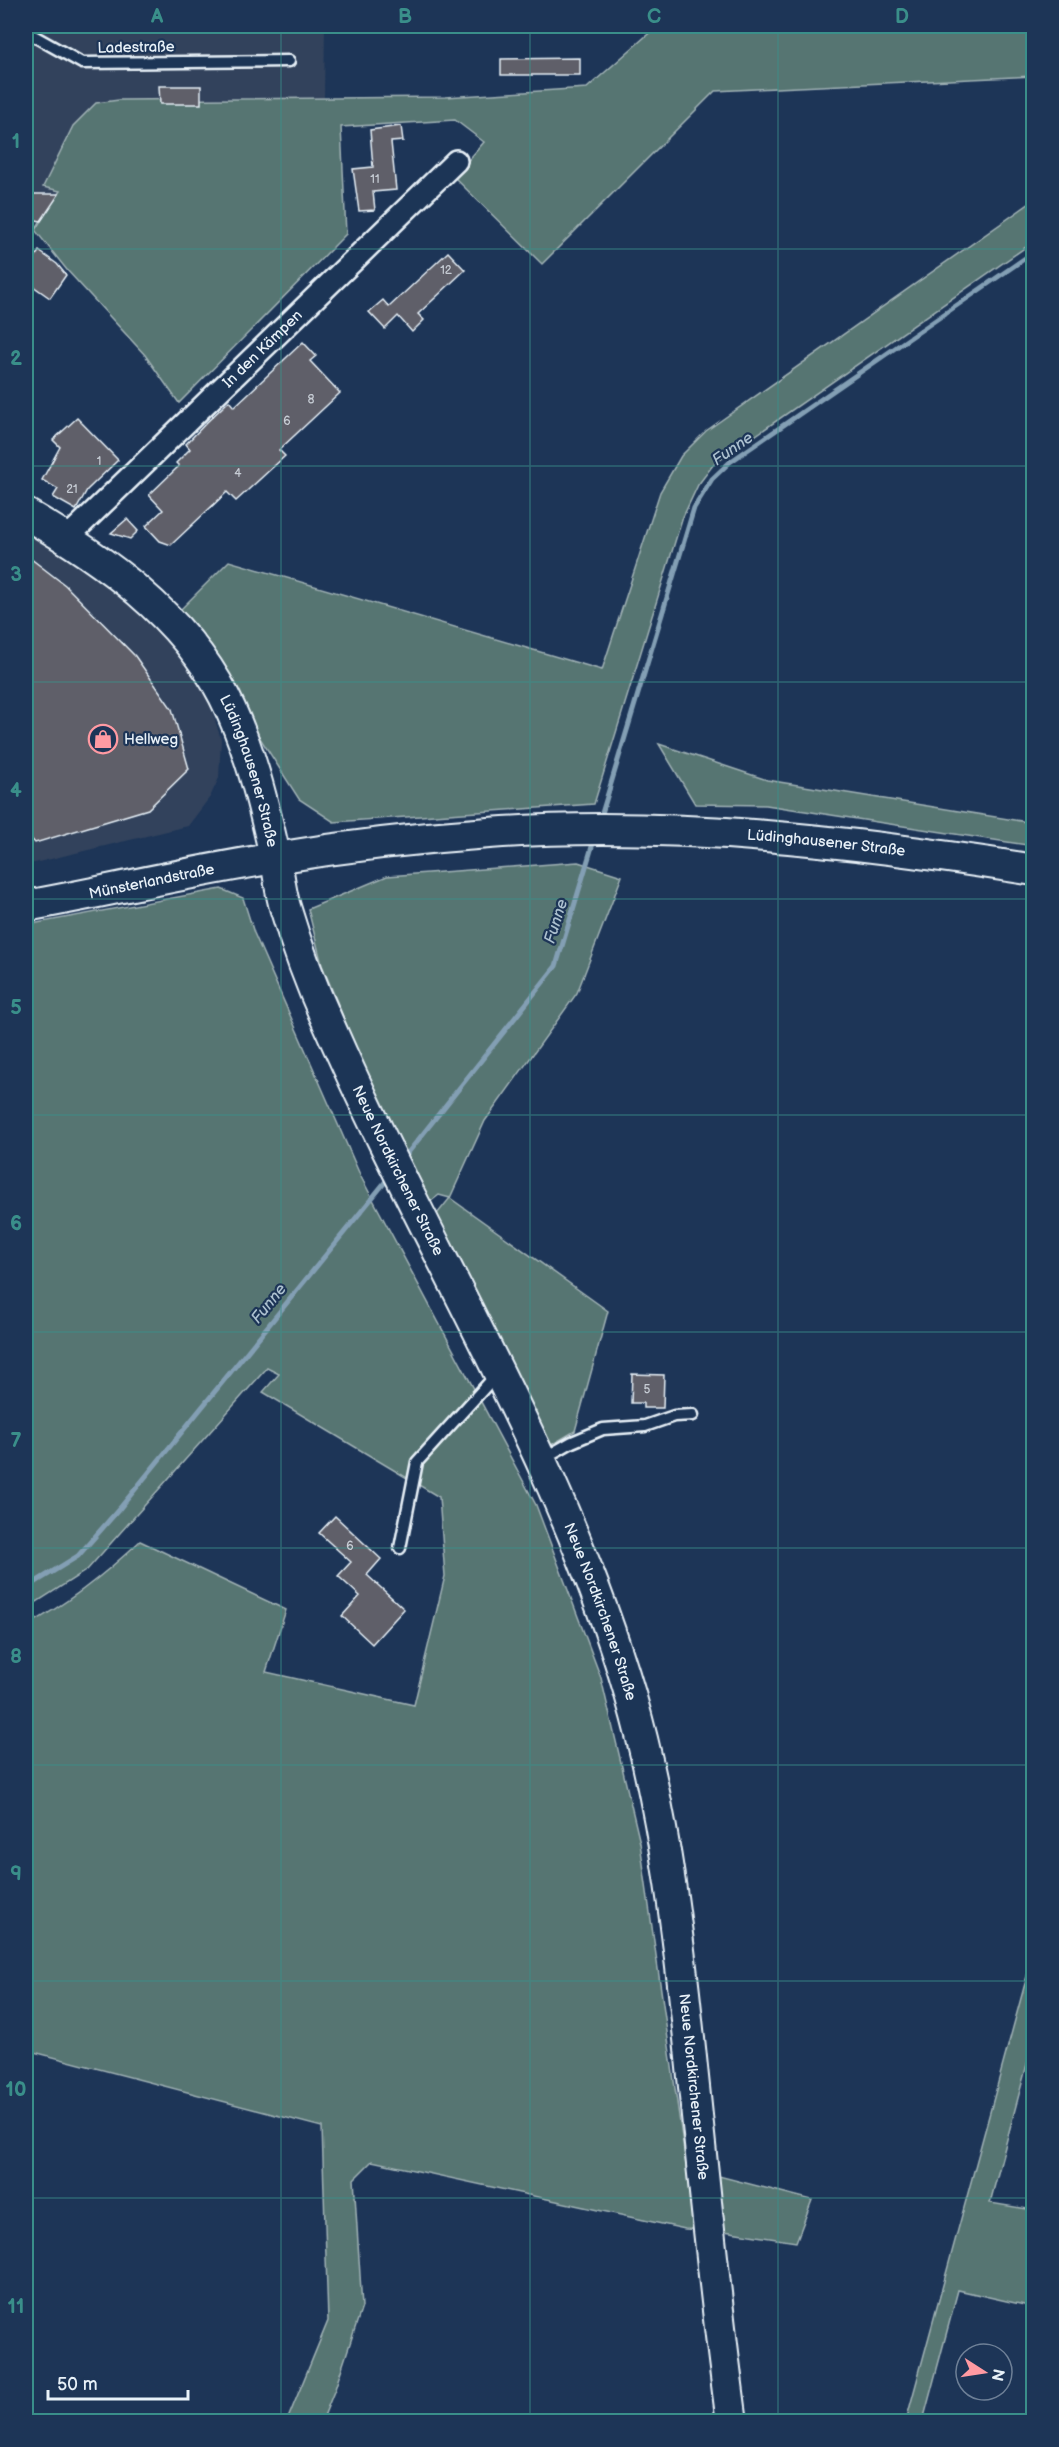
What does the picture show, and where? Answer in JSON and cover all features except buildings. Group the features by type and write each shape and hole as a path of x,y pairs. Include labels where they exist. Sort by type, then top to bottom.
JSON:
{"street":[{"name":"In den Kämpen","path":"67,538 456,161"},
{"name":"Lüdinghausener Straße","path":"26,514 114,570 147,598 197,656 222,692 242,740 276,858 427,838 492,832 618,830 745,833 912,850 1034,870"},
{"name":"Münsterlandstraße","path":"26,906 276,858"},
{"name":"Neue Nordkirchener Straße","path":"276,858 284,905 327,1020 386,1148 500,1370 562,1503 602,1604 632,1699 653,1788 677,1931 732,2421"}],"lane":[{"name":"Ladestraße","path":"26,35 32,35 82,63 289,61"},
{"path":"400,1548 417,1462 500,1370"},
{"path":"542,1460 572,1442 603,1429 645,1426 674,1416 693,1415"}],"shaded area":[{"path":"26,26 1033,26 1033,32 325,28 324,98 119,100 96,103 73,126 43,187 61,191 26,245"},
{"path":"26,514 71,541 174,643 208,698 221,739 219,778 210,797 188,826 26,865"}],"green space":[{"path":"655,28 1033,32 1033,76 715,91 542,264 454,177 484,142 455,120 341,127 346,234 179,403 145,355 67,270 35,230 60,191 43,187 73,126 96,103 119,100 445,97 587,88"},
{"path":"1033,201 1033,242 713,465 698,485 682,519 594,804 334,822 299,799 179,611 229,561 602,670 660,492 681,456 706,431"},
{"path":"659,744 767,780 1033,823 1033,846 766,805 695,804"},
{"path":"578,862 622,876 577,993 485,1121 450,1198 439,1195 426,1205 362,1063 322,965 308,909 387,876"},
{"path":"221,889 243,898 254,933 361,1177 536,1505 601,1678 640,1843 691,2200 719,2176 812,2200 796,2242 724,2231 685,2229 372,2161 354,2179 362,2307 322,2421 287,2421 328,2321 322,2127 26,2050 26,1626 86,1588 140,1541 286,1610 266,1672 414,1705 445,1576 439,1497 263,1392 279,1374 267,1368 87,1570 26,1609 26,925"},
{"path":"450,1198 608,1311 575,1431 546,1448 433,1219"},
{"path":"1033,1954 1033,2042 990,2203 1033,2210 1033,2307 958,2290 923,2421 906,2421"}],"waterway":[{"name":"Funne","path":"600,820 694,508 712,479 730,462 1034,252"},
{"name":"Funne","path":"403,1159 556,966 594,840"},
{"name":"Funne","path":"26,1588 78,1556 120,1508 390,1176"}],"place":[{"name":"Hellweg","path":"103,739"}]}
